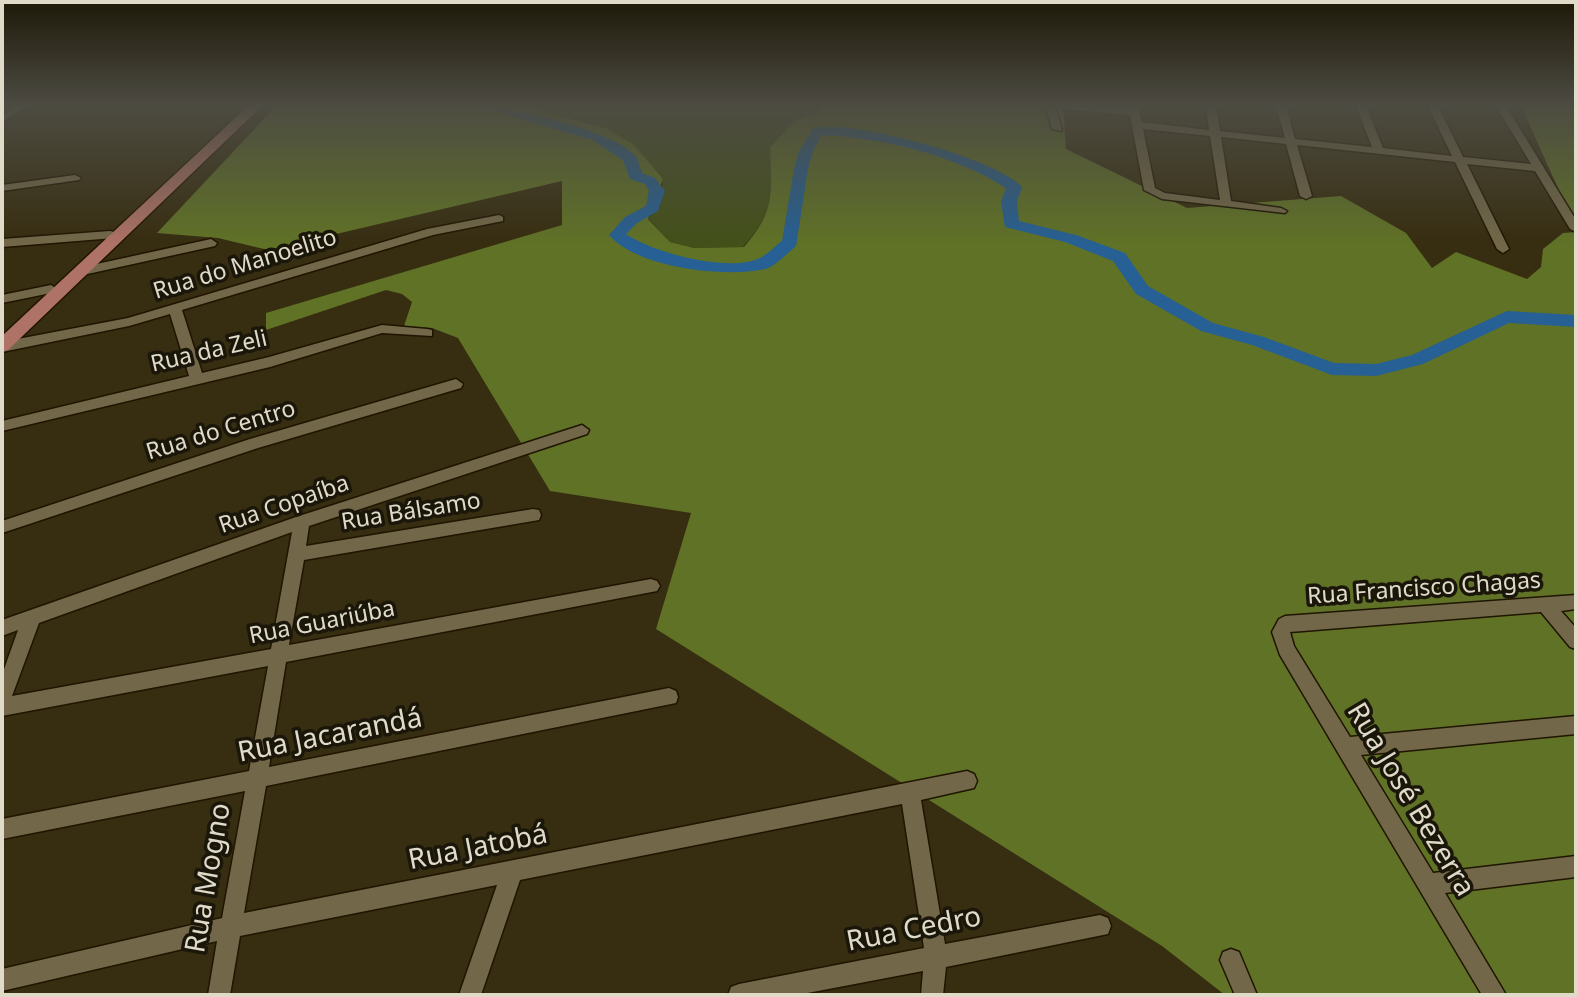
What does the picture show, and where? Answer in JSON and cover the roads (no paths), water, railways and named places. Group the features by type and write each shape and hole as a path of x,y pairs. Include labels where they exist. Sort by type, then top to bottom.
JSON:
{"main road":[{"path":"2,333 196,153"},
{"path":"2,346 206,153"}],"street":[{"path":"1141,153 1147,186 1163,196 1281,211"},
{"path":"1219,153 1226,204"},
{"path":"1293,153 1306,196"},
{"path":"1393,153 1537,168"},
{"path":"1455,153 1503,249"},
{"path":"1528,153 1576,229"},
{"path":"2,188 75,178"},
{"name":"Rua do Manoelito","path":"2,346 129,322 431,232 499,219"},
{"path":"2,243 110,235"},
{"path":"83,271 211,243"},
{"path":"2,299 51,289"},
{"path":"175,308 197,378"},
{"name":"Rua da Zeli","path":"2,426 270,362 382,329 426,333"},
{"name":"Rua do Centro","path":"2,527 210,457 456,384"},
{"name":"Rua Copaíba","path":"2,628 302,522 582,430"},
{"name":"Rua Bálsamo","path":"296,554 533,515"},
{"name":"Rua Mogno","path":"219,995 302,522"},
{"name":"Rua Guariúba","path":"2,707 651,586"},
{"name":"Rua Francisco Chagas","path":"1281,632 1284,624 1576,602"},
{"path":"1545,604 1576,641"},
{"path":"2,699 32,618"},
{"name":"Rua José Bezerra","path":"1281,632 1286,649 1495,995"},
{"name":"Rua Jacarandá","path":"2,829 669,697"},
{"path":"1344,747 1576,725"},
{"name":"Rua Jatobá","path":"2,980 230,927 967,781"},
{"path":"910,793 936,955 932,995"},
{"path":"1430,884 1576,866"},
{"path":"470,995 512,871"},
{"name":"Rua Cedro","path":"739,995 936,955 1100,926"},
{"path":"1231,960 1247,995"}],"waterway":[{"path":"621,153 630,158 635,176 650,181 657,191 653,208 631,220 617,235 634,247 656,256 716,268 763,264 790,243 806,153"},
{"path":"935,153 993,175 1014,187 1009,202 1011,224 1070,238 1119,257 1142,290 1207,327 1258,341 1332,369 1376,370 1417,360 1507,317 1576,321"}]}
